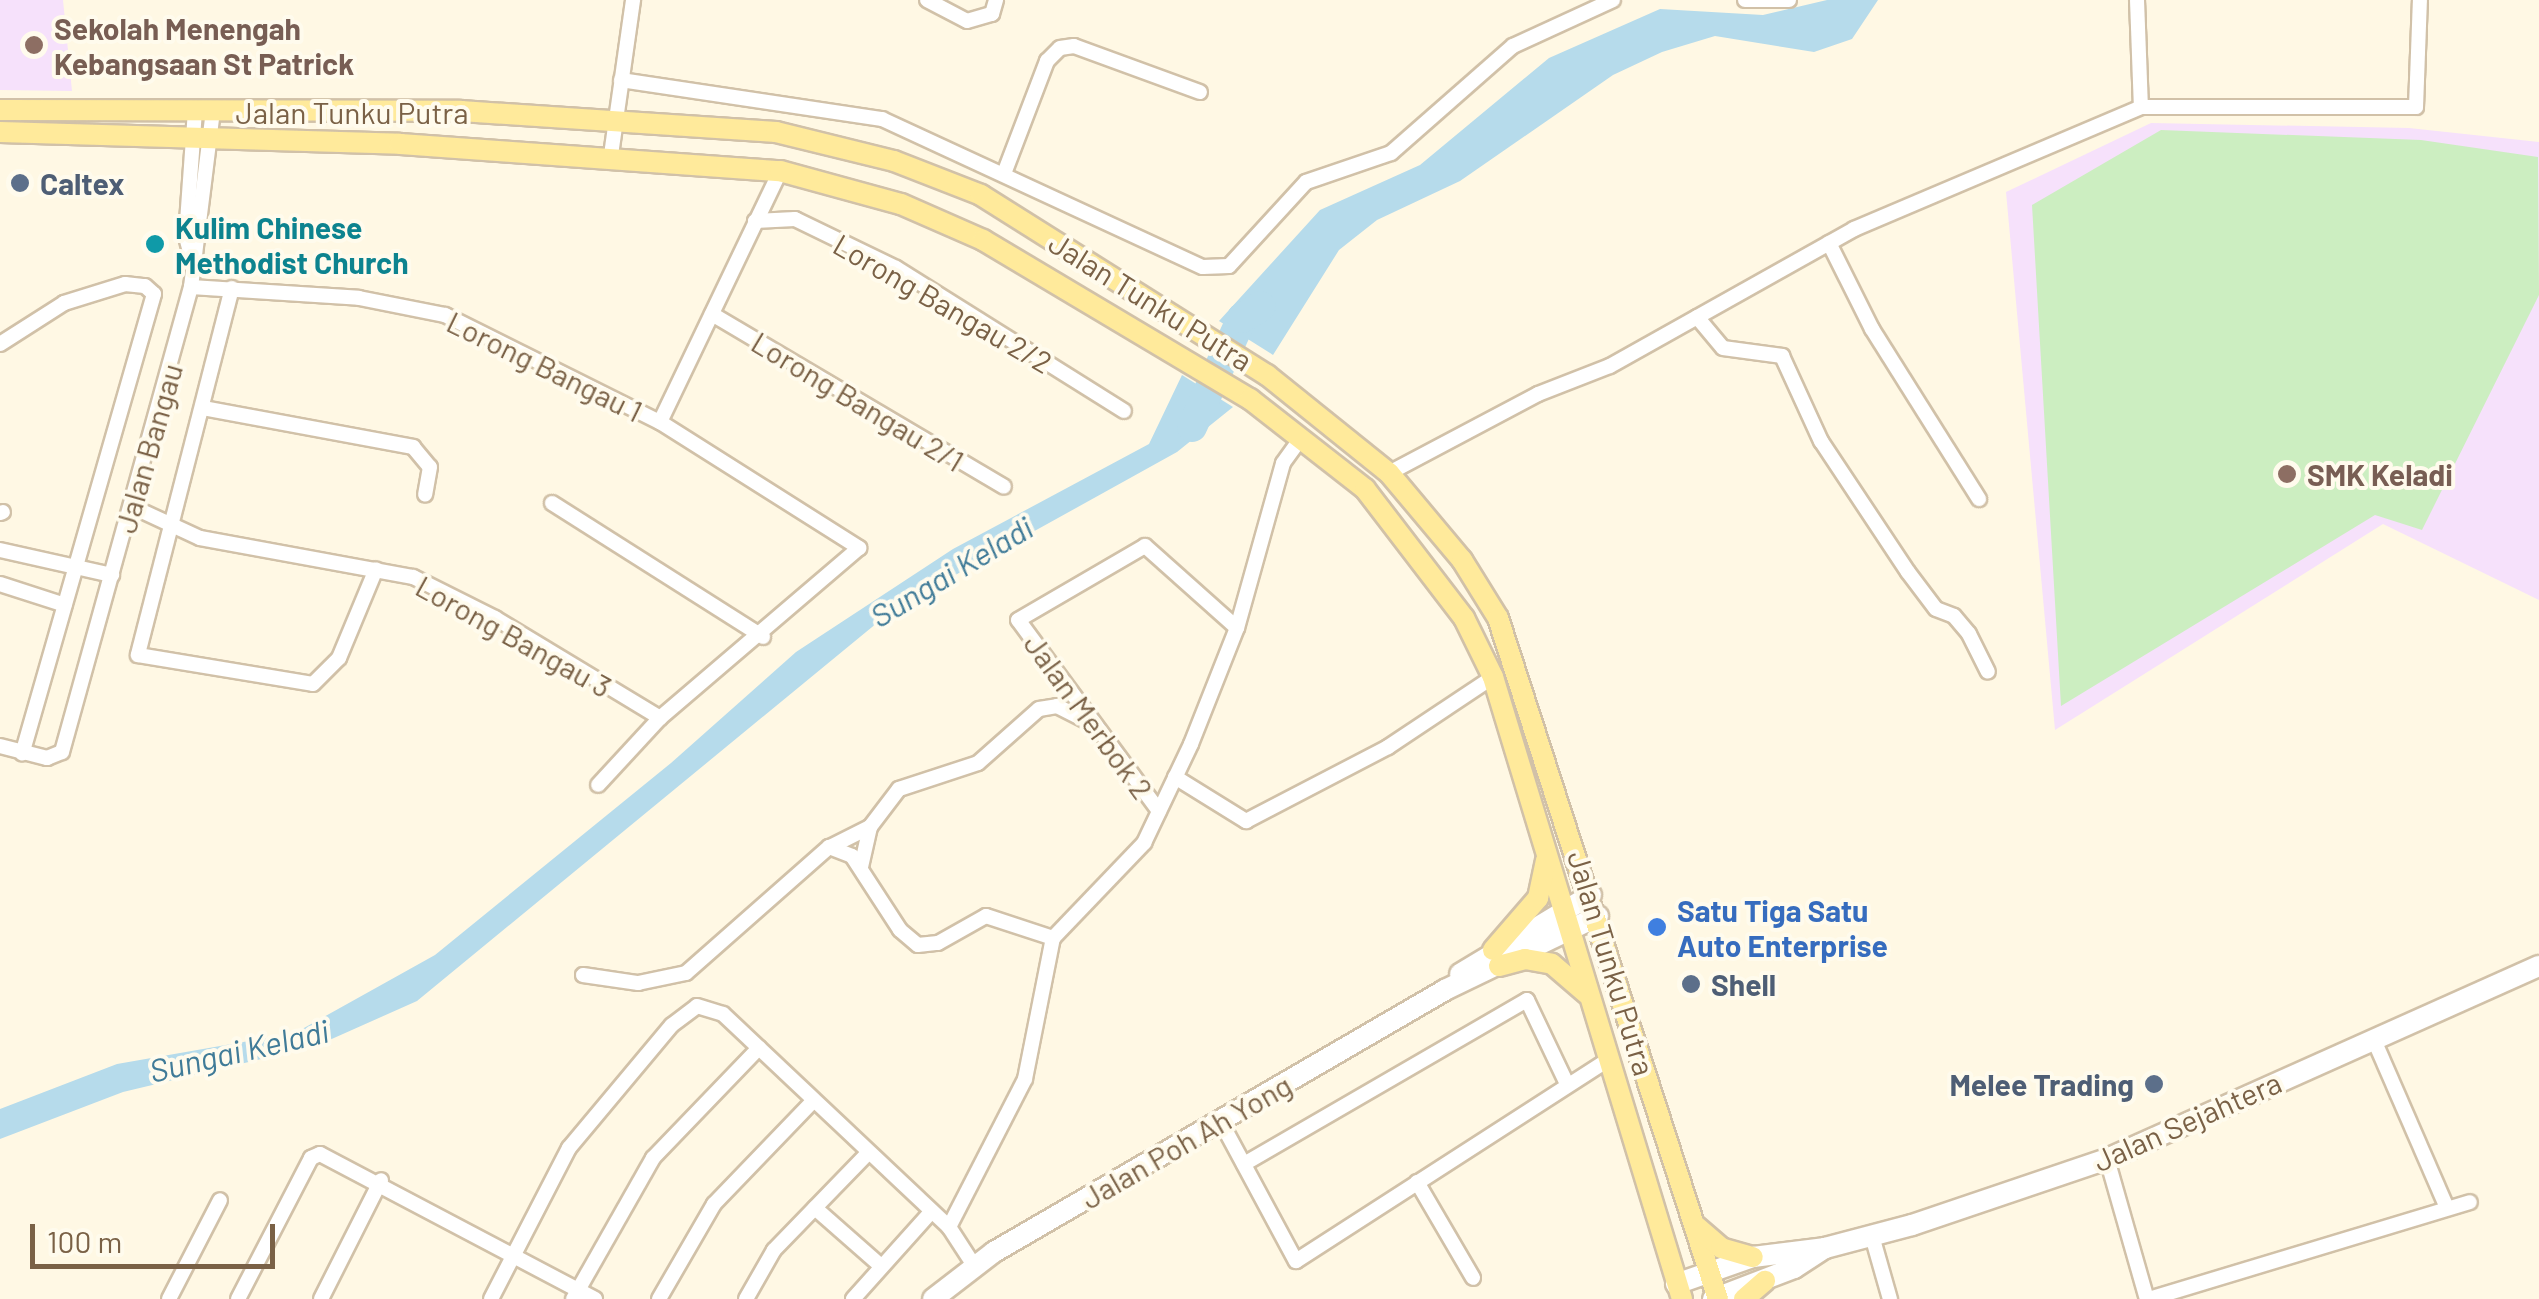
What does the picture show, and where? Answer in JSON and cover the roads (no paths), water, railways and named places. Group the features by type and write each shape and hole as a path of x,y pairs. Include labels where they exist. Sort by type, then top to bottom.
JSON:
{"main road":[{"name":"Jalan Tunku Putra","path":"0,110 461,111 776,132 894,161 1008,210 1267,375 1388,473 1462,560 1498,618 1598,916 1716,1298"},
{"name":"Jalan Tunku Putra","path":"0,132 611,154 780,171 951,225 1250,399 1365,489 1464,618 1493,677 1679,1291"},
{"path":"1496,958 1538,898 1546,858 1537,818"},
{"path":"1496,958 1552,964 1575,978 1591,999"},
{"path":"1689,1210 1720,1248 1754,1257"},
{"path":"1744,1299 1765,1281"}],"street":[{"path":"611,154 633,0"},
{"path":"927,0 967,21 992,14 996,0"},
{"path":"622,80 882,119 1004,172 1203,268 1229,266 1306,182 1390,153 1513,46 1613,0"},
{"path":"1745,0 1789,0"},
{"path":"2137,0 2141,107"},
{"path":"1388,473 1696,318 1829,243 2141,107 2416,107 2420,0"},
{"path":"1004,172 1047,61 1060,48 1074,46 1200,92"},
{"name":"Jalan Bangau","path":"30,754 62,752 133,508 191,287 208,171 202,140 204,111"},
{"path":"166,138 186,154 191,170"},
{"path":"193,264 186,236 191,170 202,140"},
{"path":"208,171 224,147 239,141"},
{"path":"660,422 780,171"},
{"name":"Lorong Bangau 2/2","path":"755,221 795,219 896,268 1124,411"},
{"path":"1829,243 1872,329 1979,499"},
{"path":"0,344 64,303 125,284 145,286 154,294 64,605 30,754 0,746"},
{"name":"Lorong Bangau 1","path":"191,287 358,298 445,316 660,422 858,548 763,636"},
{"path":"232,288 138,655 148,660 313,684 339,658 376,570"},
{"name":"Lorong Bangau 2/1","path":"712,314 1004,487"},
{"path":"1696,318 1723,348 1782,356 1821,441 1936,609 1954,616 1969,634 1988,672"},
{"path":"203,408 414,447 430,467 425,495"},
{"path":"949,1228 1024,1079 1053,938 1144,843 1238,628 1283,463 1302,438"},
{"path":"552,502 763,636 660,718 598,784"},
{"name":"Lorong Bangau 3","path":"133,508 170,521 200,538 413,577 496,618 660,718"},
{"name":"Jalan Merbok 2","path":"1159,811 1018,620 1146,546 1238,628"},
{"path":"0,550 77,562 112,575"},
{"path":"0,584 64,605"},
{"path":"1176,776 1246,821 1388,747 1493,677"},
{"path":"861,867 870,827 891,795 978,763 1039,709 1058,706 1093,724"},
{"path":"583,976 638,983 686,973 829,847 870,827"},
{"path":"829,847 844,850 861,867 900,930 918,945 938,943 986,916 1053,938"},
{"name":"Jalan Poh Ah Yong","path":"932,1299 974,1264 1567,919 1591,895"},
{"name":"Jalan Poh Ah Yong","path":"1567,919 1598,916"},
{"name":"Jalan Sejahtera","path":"1679,1291 1709,1272 1754,1257 1824,1248 1872,1236 2106,1159 2539,966"},
{"path":"1244,1164 1527,1000 1567,1084"},
{"path":"491,1299 569,1148 672,1025 696,1006 723,1014 932,1211 974,1264"},
{"path":"2374,1040 2447,1208"},
{"path":"576,1294 653,1158 759,1048"},
{"path":"1222,1122 1296,1261 1608,1059"},
{"path":"660,1299 714,1204 814,1100"},
{"path":"746,1299 774,1250 869,1152"},
{"path":"238,1299 311,1158 331,1155 514,1254 576,1294 594,1299"},
{"path":"2106,1159 2148,1299 2470,1202"},
{"path":"322,1299 381,1180"},
{"path":"1417,1182 1473,1278"},
{"path":"169,1299 220,1200"},
{"path":"814,1208 881,1266"},
{"path":"853,1299 932,1211"},
{"path":"1872,1236 1890,1299"},
{"name":"Jalan Sejahtera","path":"1716,1298 1765,1281 1824,1248"}],"water":[{"path":"1827,0 1878,0 1852,39 1814,52 1715,36 1662,52 1613,75 1460,181 1377,220 1339,250 1273,355 1219,321 1320,210 1420,165 1549,58 1660,9 1763,15"},
{"path":"1182,375 1233,407 1177,452 894,609 417,1001 316,1046 123,1092 0,1139 0,1109 117,1064 295,1033 435,955 671,763 796,652 953,549 1149,444"}],"waterway":[{"name":"Sungai Keladi","path":"1192,427 1242,318 1261,306"}],"place":[{"name":"Sekolah Menengah Kebangsaan St Patrick","path":"34,45"},
{"name":"Caltex","path":"20,183"},
{"name":"Kulim Chinese Methodist Church","path":"155,244"},
{"name":"SMK Keladi","path":"2287,474"},
{"name":"Satu Tiga Satu Auto Enterprise","path":"1657,927"},
{"name":"Shell","path":"1691,984"},
{"name":"Melee Trading","path":"2154,1084"}]}
